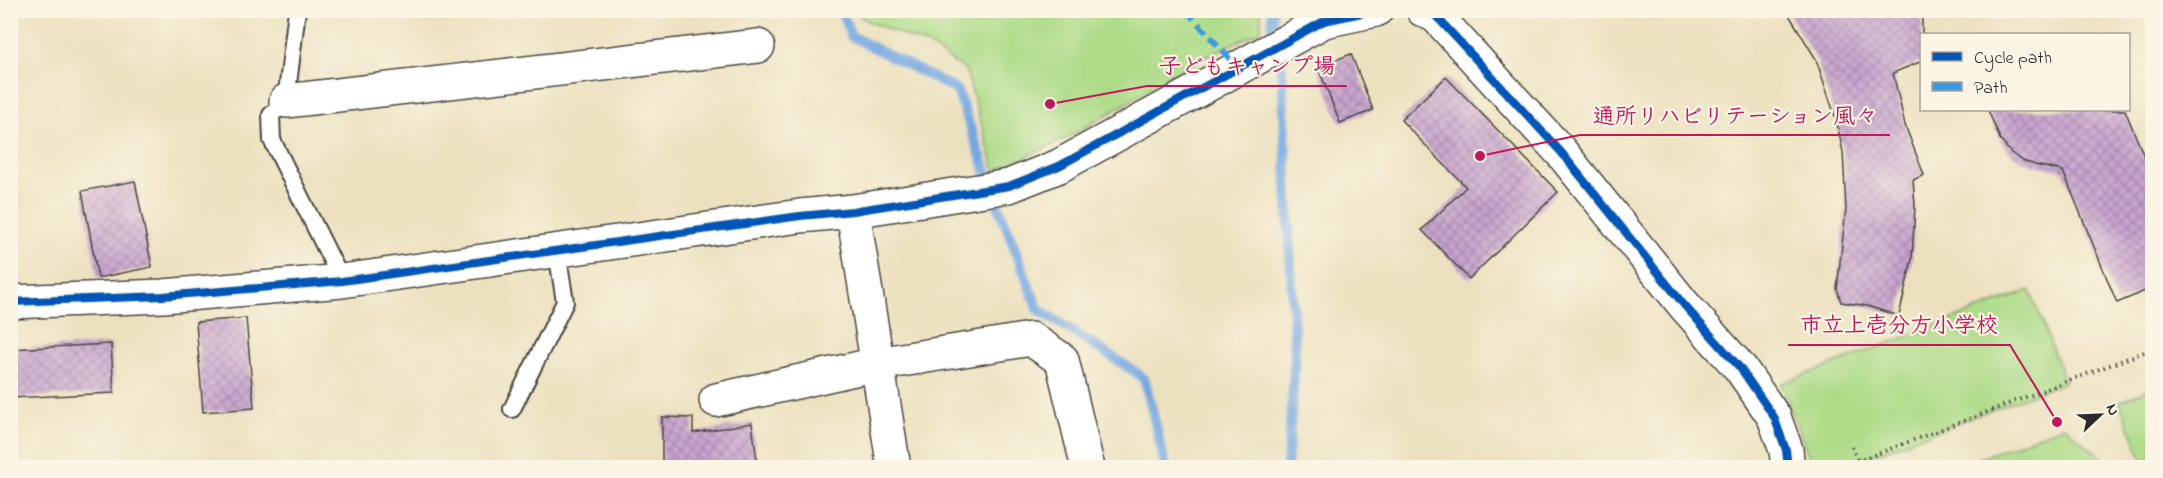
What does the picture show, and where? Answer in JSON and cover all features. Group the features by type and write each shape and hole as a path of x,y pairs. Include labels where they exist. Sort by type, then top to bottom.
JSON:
{"street":[{"path":"10,302 163,296 342,281 800,216 853,211 1009,186 1059,166 1324,21 1376,10"},
{"path":"1423,10 1436,16 1561,152 1684,305 1741,369 1774,417 1786,450 1788,468"},
{"path":"286,101 758,46"},
{"path":"853,211 894,468"},
{"path":"716,400 877,364 1031,339 1062,360 1088,468"}],"lane":[{"path":"297,10 286,101 271,115 272,140 342,281"},
{"path":"512,409 565,303 557,251"}],"path":[{"path":"1840,468 2152,349"},
{"path":"1852,447 1858,461"}],"green space":[{"path":"856,11 1261,11 1261,31 1206,56 1067,138 995,171 966,71 928,45 865,20"},
{"path":"2030,290 2065,382 1840,467 1813,467 1781,384"},
{"path":"2152,388 2152,457 2143,461 2119,402"},
{"path":"2064,426 2111,467 1956,467"}],"building":[{"path":"1786,10 1922,10 1920,62 1893,73 1905,125 1924,175 1913,180 1915,205 1912,259 1899,316 1867,306 1841,302 1837,289 1846,209 1843,152 1836,119 1816,59"},
{"path":"1351,54 1373,110 1340,123 1318,67"},
{"path":"1446,77 1558,192 1469,279 1422,230 1466,187 1401,120"},
{"path":"1988,111 2125,111 2152,176 2152,288 2117,303 2063,171 2023,161 2011,153 2001,141"},
{"path":"135,181 152,267 98,278 82,191"},
{"path":"246,318 254,408 203,412 196,322"},
{"path":"111,344 114,393 10,398 10,349"},
{"path":"662,417 693,418 693,433 752,423 758,468 662,468"}],"waterway":[{"path":"841,10 851,36 957,90 990,182"},
{"path":"1272,10 1273,37"},
{"path":"1282,68 1295,358 1287,468"},
{"path":"998,205 1038,309 1137,373 1145,381 1166,468"}],"marked path":[{"path":"1186,10 1237,67"}],"cycle path":[{"path":"10,302 163,296 342,281 800,216 853,211 1009,186 1059,166 1324,21 1376,10"},
{"path":"1423,10 1436,16 1561,152 1684,305 1741,369 1774,417 1786,450 1788,468"}],"place":[{"name":"子どもキャンプ場","path":"1050,104"},
{"name":"通所リハビリテーション風々","path":"1480,156"},
{"name":"市立上壱分方小学校","path":"2057,422"}]}
